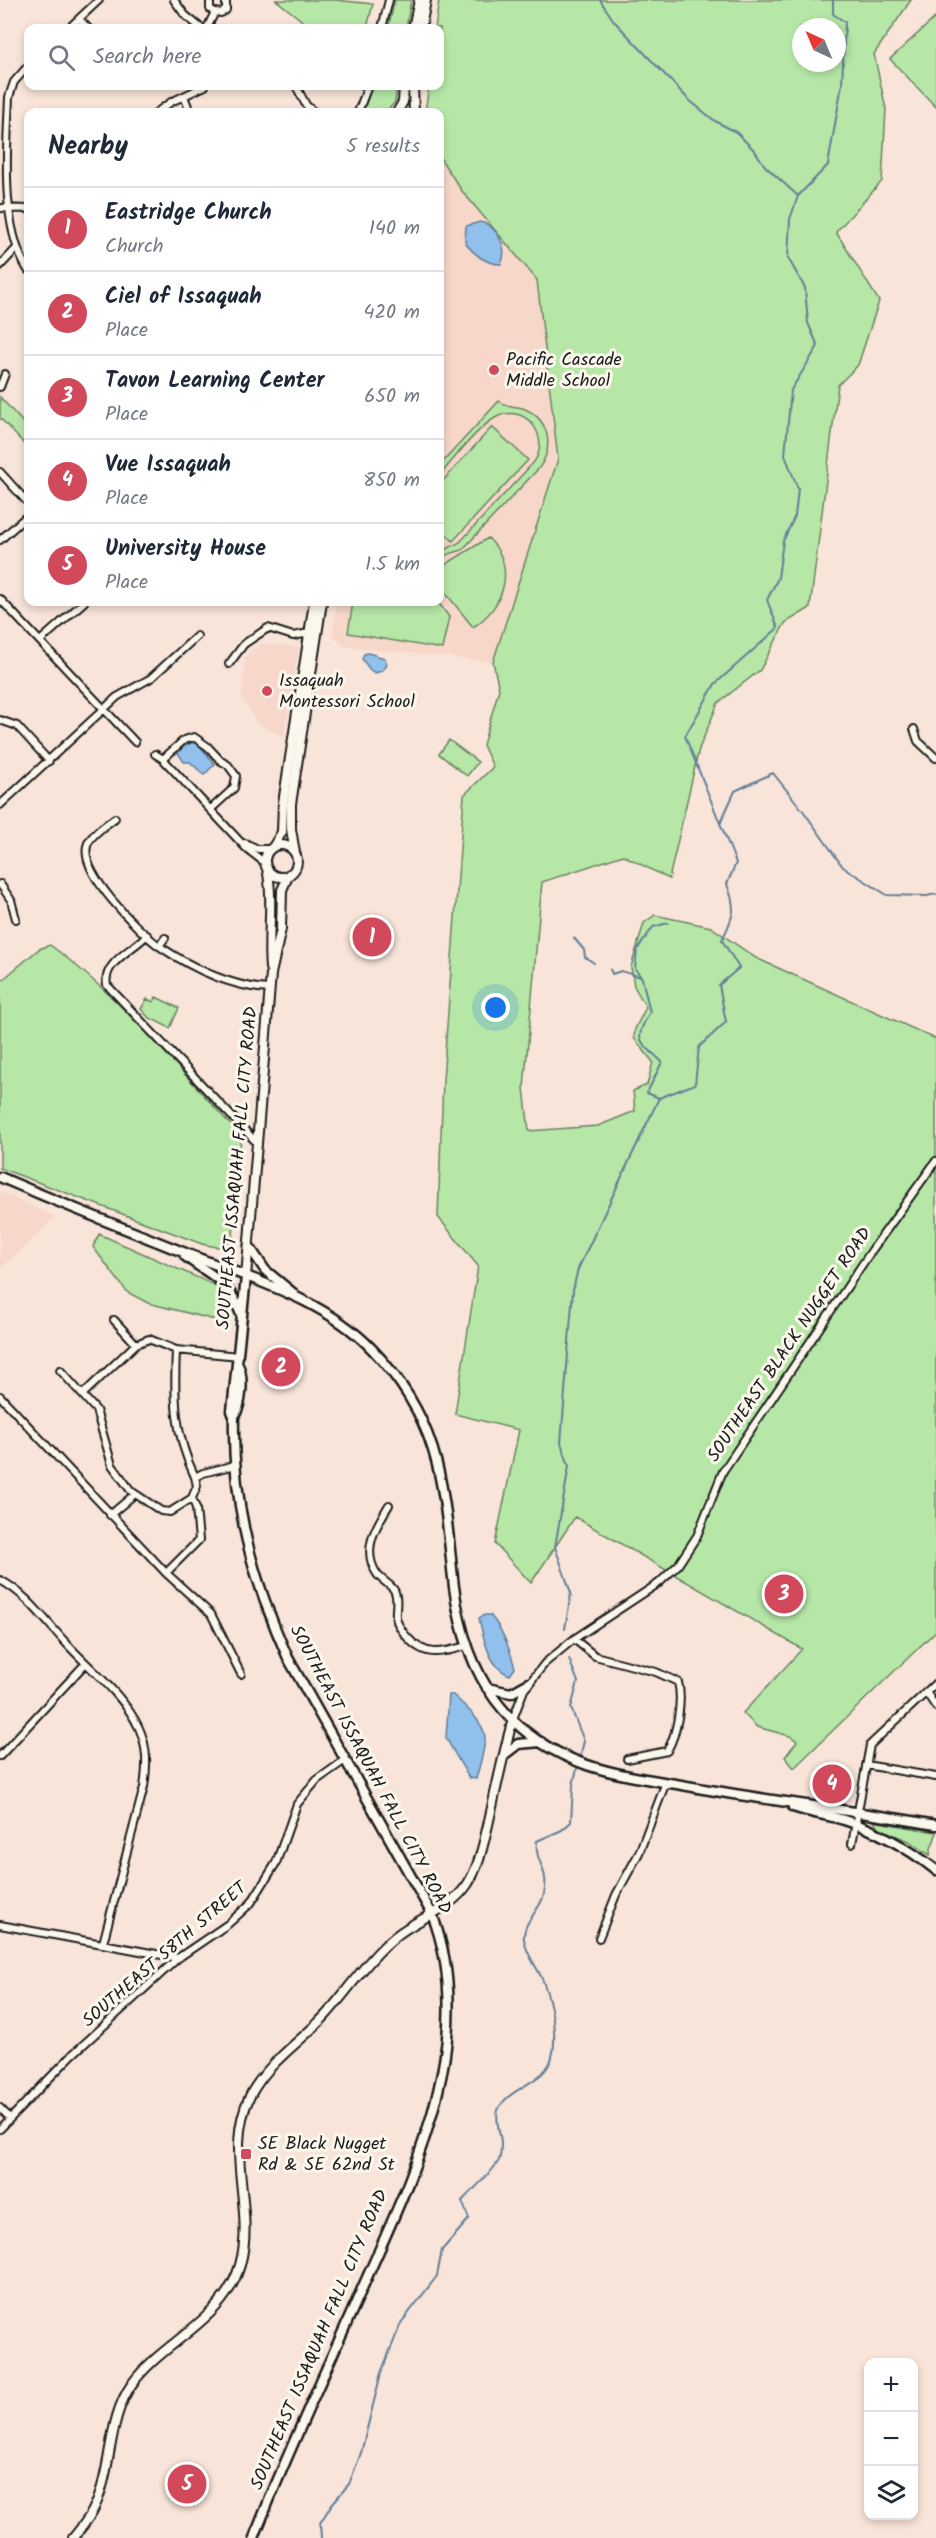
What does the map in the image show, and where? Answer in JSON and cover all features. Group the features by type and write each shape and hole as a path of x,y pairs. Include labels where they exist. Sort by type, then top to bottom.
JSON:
{"main road":[{"path":"0,1177 297,1298 339,1320 372,1348 400,1382 429,1432 445,1495 453,1588 466,1646 472,1662 487,1688 513,1719 541,1742 600,1769 782,1803 856,1824 900,1845 936,1870"},
{"path":"249,1246 265,1269 297,1298"},
{"path":"175,1249 228,1286 243,1319"},
{"name":"SOUTHEAST ISSAQUAH FALL CITY ROAD","path":"246,1277 238,1365 241,1371 240,1388 237,1412 234,1416 238,1498 248,1551 271,1621 288,1658 432,1914 444,1951 449,2008 447,2040 435,2104 386,2232 254,2538"},
{"path":"487,1688 512,1693 529,1683"},
{"path":"505,1754 518,1744 541,1742"},
{"path":"782,1803 813,1805 936,1825"}],"street":[{"path":"73,24 99,0"},
{"path":"174,0 185,15 196,24"},
{"path":"210,0 209,6 215,12 221,13 226,10 226,0"},
{"path":"383,24 389,0"},
{"path":"414,24 419,0"},
{"path":"422,24 426,0"},
{"path":"209,24 215,12"},
{"path":"79,19 84,24"},
{"path":"24,71 12,87 9,97 3,208 15,250 24,264"},
{"path":"163,108 197,90"},
{"path":"298,90 309,108"},
{"path":"360,108 366,90"},
{"path":"399,108 403,100 404,90"},
{"path":"412,90 414,108"},
{"path":"184,96 188,108"},
{"path":"3,208 24,209"},
{"path":"0,266 15,250"},
{"path":"0,387 5,374"},
{"path":"0,472 24,499"},
{"path":"0,540 24,519"},
{"path":"0,599 135,742"},
{"path":"40,641 79,606"},
{"path":"266,866 267,854 282,830 283,803 313,606"},
{"path":"155,754 163,759 275,875 289,874 296,864 291,804 321,606"},
{"path":"229,664 244,644 268,628 293,636 309,633"},
{"path":"0,805 123,693 151,678 197,636"},
{"path":"0,720 16,726 49,761"},
{"path":"914,729 918,741 936,758"},
{"path":"163,759 184,740 194,737 234,771 237,782 234,788 211,809"},
{"path":"115,818 88,842 87,851 97,880 159,946 228,982 269,989"},
{"path":"241,842 258,849 286,846 295,853"},
{"name":"SOUTHEAST ISSAQUAH FALL CITY ROAD","path":"266,866 272,898 268,947 271,974"},
{"name":"SOUTHEAST ISSAQUAH FALL CITY ROAD","path":"246,1277 269,989 281,929 282,890 289,874"},
{"path":"0,884 11,900 16,919"},
{"path":"147,935 111,966 106,978 110,989 258,1144"},
{"path":"159,946 165,938"},
{"name":"SOUTHEAST BLACK NUGGET ROAD","path":"73,2538 96,2505 117,2416 126,2394 152,2362 213,2311 235,2278 243,2250 244,2233 238,2141 244,2109 256,2086 273,2064 323,2018 385,1945 403,1930 432,1914 459,1895 474,1872 481,1853 513,1719 529,1683 545,1662 574,1639 659,1583 678,1565 697,1536 723,1471 872,1250 936,1161"},
{"path":"114,1320 136,1344"},
{"path":"83,1394 136,1344 149,1339 176,1350 239,1356"},
{"path":"60,1370 96,1410 112,1465 135,1494 166,1513 174,1511 192,1498 197,1486 182,1447 176,1419 176,1350"},
{"path":"0,1396 166,1572 215,1618 242,1674"},
{"path":"195,1477 235,1466"},
{"path":"111,1515 135,1494"},
{"path":"166,1572 199,1540 196,1508 192,1498"},
{"path":"389,1505 375,1529 370,1548 377,1574 394,1590 398,1600 396,1618 400,1627 414,1644 427,1652 446,1652 466,1646"},
{"path":"0,1580 22,1596 131,1713 144,1739 147,1753 144,1787 103,1943"},
{"path":"574,1639 595,1656 656,1672 675,1679 679,1684 680,1699 672,1742 667,1751 627,1759"},
{"path":"0,1756 86,1664"},
{"path":"852,1844 872,1743 936,1683"},
{"path":"926,1692 936,1707"},
{"name":"SOUTHEAST 58TH STREET","path":"0,2129 9,2117 72,2055 178,1958 228,1924 251,1903 270,1877 297,1804 317,1780 345,1760"},
{"path":"866,1765 936,1777"},
{"path":"599,1938 616,1895 639,1853 666,1782"},
{"path":"0,1925 178,1958"},
{"path":"0,2109 9,2117"}],"shaded area":[{"name":"Pacific Cascade Middle School","path":"444,164 462,191 537,280 558,460 493,662 343,646 333,634 336,606 444,606"},
{"name":"Issaquah Montessori School","path":"262,644 299,647 284,736 270,731 257,722 242,698 245,657 252,649"},
{"path":"0,1192 55,1217 0,1270"}],"green space":[{"path":"276,0 335,0 373,4 368,24 304,24"},
{"path":"395,0 411,0 407,24 389,24"},
{"path":"439,0 911,0 874,54 886,109 882,181 836,232 879,301 858,365 838,385 810,608 785,623 760,670 718,703 699,749 669,879 623,855 542,882 524,1088 529,1131 598,1126 635,1111 633,1091 647,1085 653,1062 634,1038 635,1029 646,1007 634,986 631,967 644,923 655,915 711,927 756,958 936,1039 936,1631 794,1768 785,1757 797,1741 790,1736 757,1727 743,1713 802,1649 575,1517 531,1583 495,1544 519,1430 455,1414 478,1266 438,1217 443,1080 464,795 493,767 483,745 499,689 493,662 558,459 537,280 462,191 444,164 444,108 426,108 428,90 444,90 444,24 436,24"},
{"path":"936,17 936,107 890,59"},
{"path":"371,90 396,90 395,102 390,108 364,108"},
{"path":"0,397 24,424 24,444 0,418"},
{"path":"499,401 505,405 525,409 533,414 540,420 547,435 547,452 539,468 462,550 444,556 444,549 460,542 534,462 539,452 540,442 532,424 525,418 516,414 506,414 495,418 480,429 444,470 444,461"},
{"path":"492,427 528,460 453,541 444,532 444,480"},
{"path":"488,538 497,549 504,573 503,586 493,609 473,627 444,591 444,566"},
{"path":"352,606 441,606 449,617 442,649 348,633"},
{"path":"449,740 478,762 467,776 439,754"},
{"path":"50,945 102,988 126,1012 241,1136 233,1237 227,1244 220,1247 202,1244 0,1168 0,982 39,949"},
{"path":"156,997 179,1008 170,1028 148,1017 141,1009 147,999 154,1002"},
{"path":"99,1234 221,1288 228,1297 223,1322 148,1303 127,1292 93,1247"},
{"path":"872,1821 936,1832 930,1855 909,1841 875,1827 876,1823"}],"water":[{"path":"480,222 492,228 500,238 503,252 501,264 480,258 465,242 466,226"},
{"path":"364,654 385,658 387,665 382,671 375,673 370,670 362,659"},
{"path":"192,743 198,744 215,764 204,775 190,762 184,762 178,753 184,746"},
{"path":"490,1615 506,1640 515,1668 510,1675 497,1666 488,1651 479,1618"},
{"path":"449,1695 453,1695 467,1708 484,1731 484,1747 476,1779 469,1778 446,1738"}],"waterway":[{"path":"600,0 614,21 689,100 715,121 736,132 755,151 765,166 798,196"},
{"path":"565,1629 571,1593 555,1547 569,1466 561,1443 573,1290 578,1269 659,1098 695,1084 699,1047 726,1022 719,985 739,968 722,940 733,912 727,884 736,863 685,736 715,684 778,628 767,600 778,578 783,541 795,516 798,489 785,455 791,390 818,346 808,323 805,288 788,258 790,219 798,196 828,165 842,84 845,22 833,14 833,0"},
{"path":"720,824 735,791 773,773 843,867 887,895 927,896 936,894"},
{"path":"659,1098 647,1093 662,1062 641,1040 641,1029 650,1012 642,978 635,969 637,950 653,927 668,923"},
{"path":"574,938 584,950 585,957 594,963"},
{"path":"610,969 612,974 621,971 641,977"},
{"path":"569,1659 578,1682 571,1708 584,1741 580,1758"},
{"path":"321,2538 320,2523 349,2484 361,2453 381,2373 401,2323 437,2276 442,2250 469,2219 462,2201 488,2175 499,2160 501,2142 497,2122 498,2110 510,2096 542,2073 552,2057 554,2029 549,1999 543,1981 527,1950 524,1933 544,1894 545,1878 538,1855 537,1841 562,1830 571,1822 573,1785 578,1764"}],"place":[{"name":"Pacific Cascade Middle School","path":"494,370"},
{"name":"Issaquah Montessori School","path":"267,691"},
{"name":"Eastridge Church","path":"372,937"},
{"name":"Ciel of Issaquah","path":"281,1367"},
{"name":"Tavon Learning Center","path":"784,1594"},
{"name":"Vue Issaquah","path":"832,1784"},
{"name":"SE Black Nugget Rd & SE 62nd St","path":"246,2154"},
{"name":"University House","path":"187,2484"}]}
